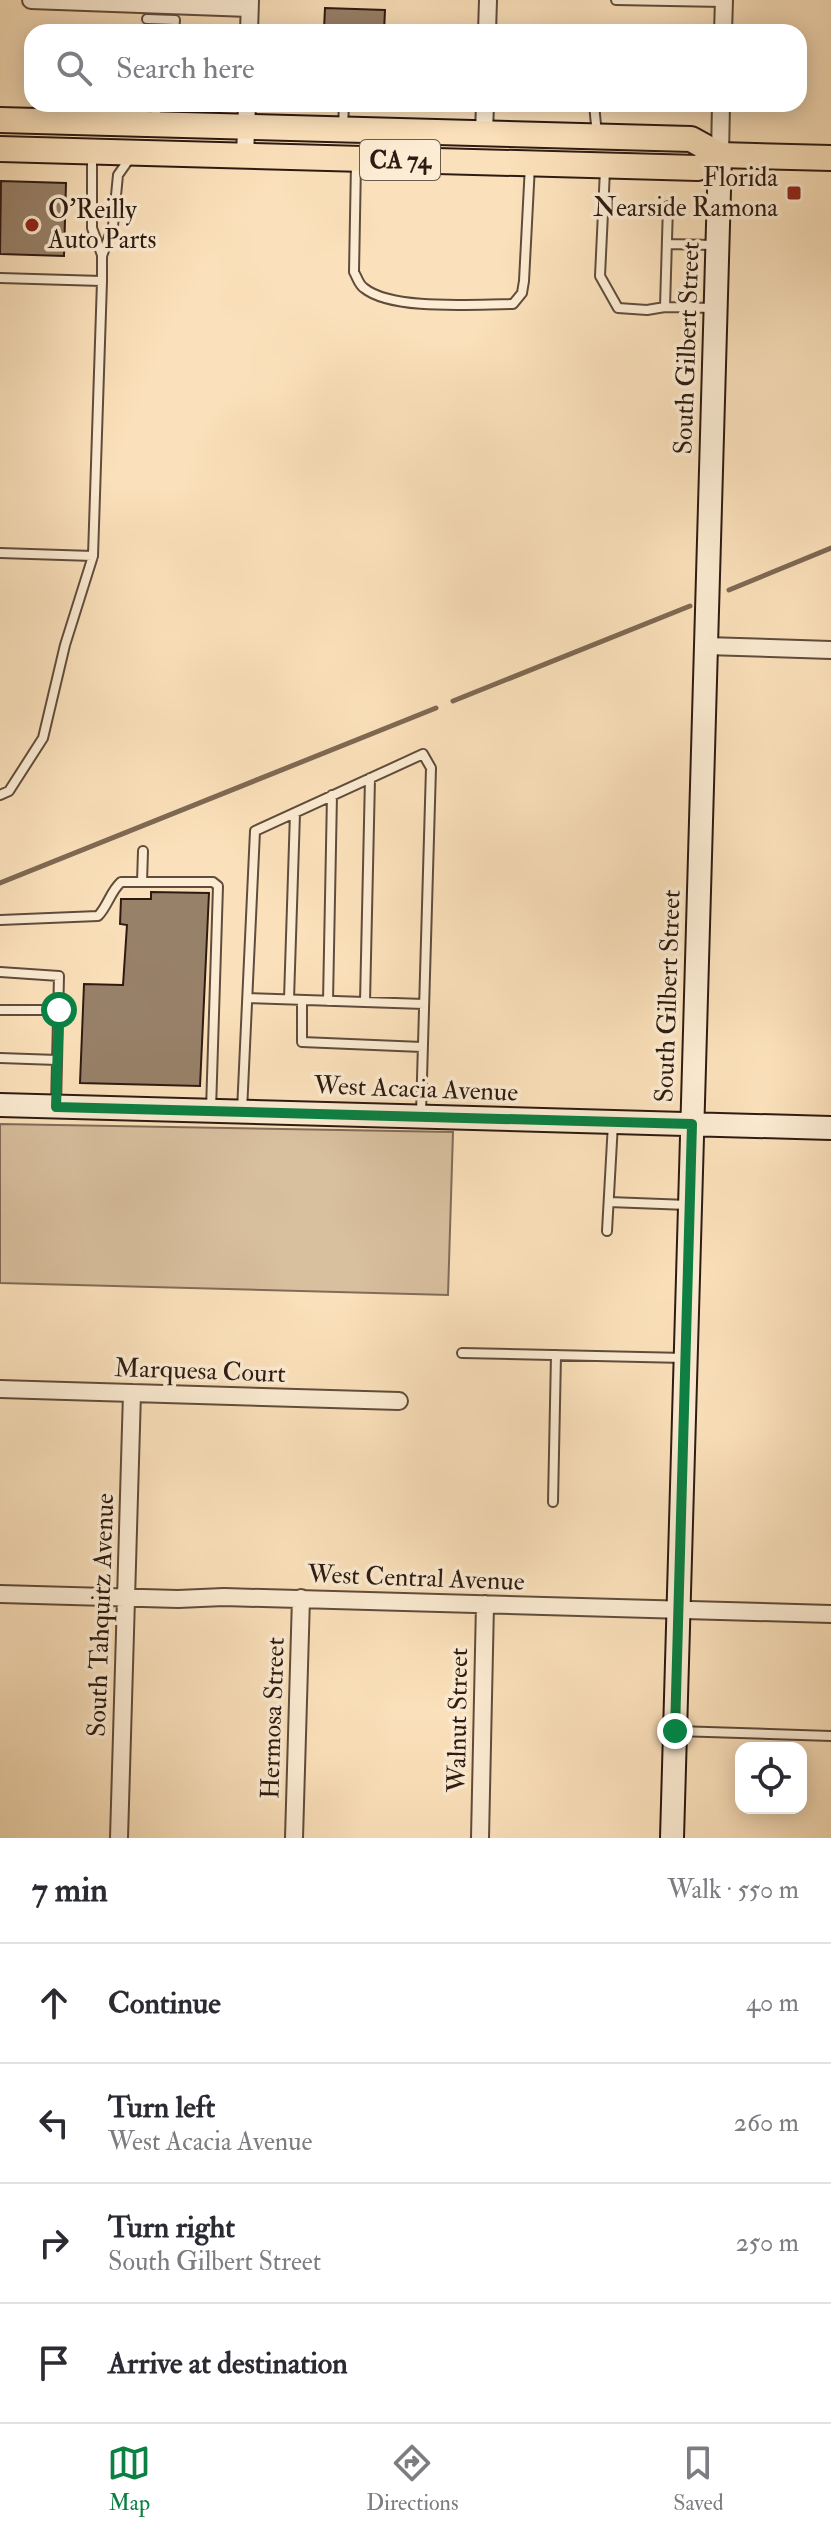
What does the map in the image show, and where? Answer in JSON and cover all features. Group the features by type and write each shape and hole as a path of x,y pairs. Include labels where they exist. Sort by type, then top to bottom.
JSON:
{"main road":[{"path":"0,120 156,114 246,115 343,129 691,139 720,155"},
{"path":"356,158 389,147 477,148 484,133"},
{"name":"CA 74","path":"0,149 698,168 720,155 831,158"}],"street":[{"path":"31,0 250,4 249,24"},
{"path":"487,24 488,0"},
{"path":"723,24 724,1"},
{"path":"484,133 485,112"},
{"path":"720,155 721,112"},
{"path":"245,156 246,115"},
{"name":"South Gilbert Street","path":"672,1838 720,155"},
{"path":"706,646 831,650"},
{"name":"West Acacia Avenue","path":"0,1105 831,1128"},
{"name":"Marquesa Court","path":"0,1389 399,1401"},
{"name":"South Tahquitz Avenue","path":"119,1838 132,1393"},
{"name":"West Central Avenue","path":"0,1594 301,1598 831,1614"},
{"name":"Hermosa Street","path":"294,1838 301,1598"},
{"name":"Walnut Street","path":"480,1838 485,1604"}],"lane":[{"path":"616,0 724,1"},
{"path":"147,19 175,20 175,24"},
{"path":"343,129 344,112"},
{"path":"595,112 597,136"},
{"path":"0,795 9,791 43,738 65,645 93,556 102,256 92,228 92,152"},
{"path":"102,256 113,226 118,175 133,154"},
{"path":"356,158 354,272 362,287 404,303 513,304 522,293 524,281 530,163"},
{"path":"605,165 600,276 618,308 716,308"},
{"path":"665,307 668,206"},
{"path":"667,244 718,245"},
{"path":"0,278 102,281"},
{"path":"0,553 93,556"},
{"path":"242,1112 255,831 423,754 431,768 420,1117"},
{"path":"365,1002 370,778"},
{"path":"328,1001 332,795"},
{"path":"289,999 295,813"},
{"path":"142,882 143,851"},
{"path":"0,920 98,916 105,909 114,888 121,882 213,882 218,886 211,1111"},
{"path":"0,972 59,976 56,1107"},
{"path":"248,998 424,1004"},
{"path":"302,1000 302,1042 422,1047"},
{"path":"0,1010 59,1010"},
{"path":"0,1058 57,1060"},
{"path":"607,1231 613,1122"},
{"path":"609,1202 690,1205"},
{"path":"462,1353 686,1358"},
{"path":"553,1502 556,1355"},
{"path":"675,1731 831,1736"}],"shaded area":[{"path":"0,1124 453,1132 448,1295 0,1283"}],"building":[{"path":"325,8 385,10 384,24 324,24"},
{"name":"O'Reilly Auto Parts","path":"1,181 66,183 64,256 0,254"},
{"path":"151,892 209,893 200,1086 80,1083 84,984 123,985 127,925 120,924 121,899 151,899"}],"waterway":[{"path":"729,590 831,548"},
{"path":"453,701 690,606"},
{"path":"0,883 436,708"}],"place":[{"name":"Florida Nearside Ramona","path":"794,193"},
{"name":"O'Reilly Auto Parts","path":"32,225"}],"route":[{"path":"59,1010 56,1107 692,1124 675,1731"}]}
